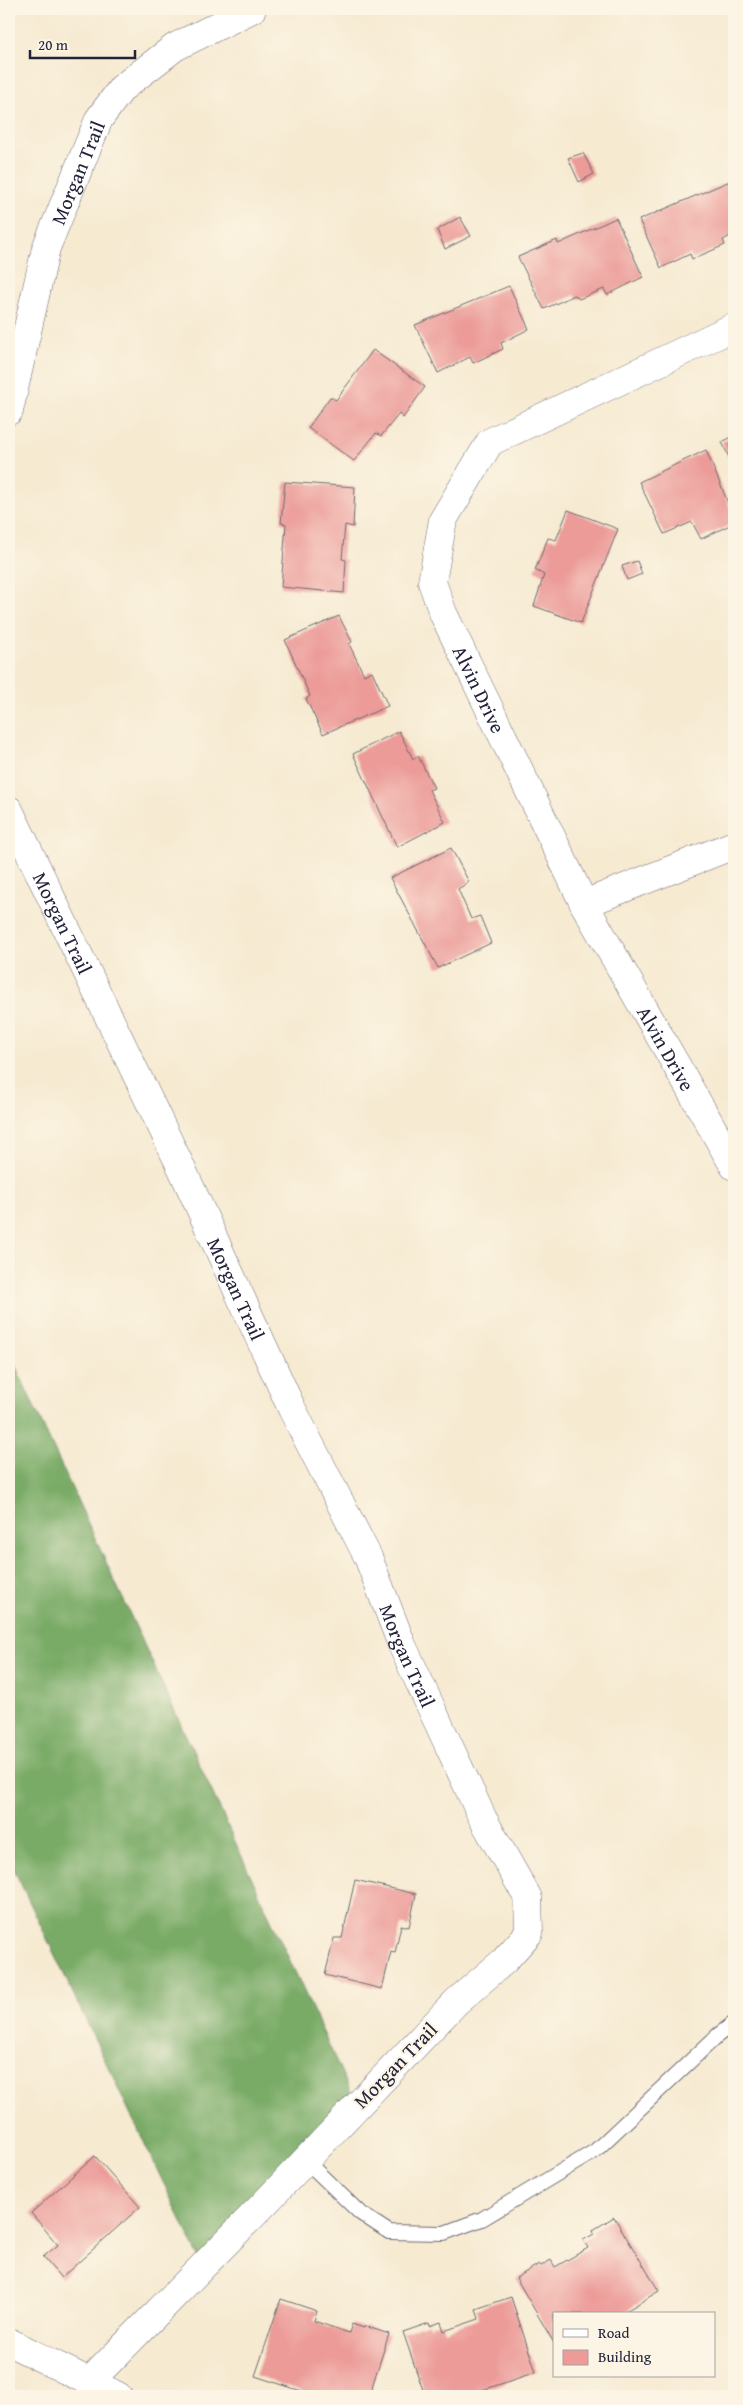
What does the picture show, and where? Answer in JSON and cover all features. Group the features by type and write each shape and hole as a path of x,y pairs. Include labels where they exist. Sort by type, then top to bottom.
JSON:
{"street":[{"name":"Morgan Trail","path":"9,411 46,248 99,119 122,88 174,47 252,9"},
{"name":"Alvin Drive","path":"734,327 490,442 443,520 432,582 442,613 584,904 734,1166"},
{"name":"Morgan Trail","path":"9,810 182,1169 292,1409 368,1557 402,1645 483,1819 528,1898 529,1933 504,1961 456,2002 90,2381"},
{"path":"584,904 734,845"},
{"path":"9,2342 118,2396"}],"lane":[{"path":"305,2160 360,2213 389,2232 444,2233 482,2219 595,2151 718,2035 734,2023"}],"green space":[{"path":"9,1352 357,2106 203,2266 9,1859"}],"building":[{"path":"583,153 594,174 579,182 568,158"},
{"path":"730,181 734,190 734,234 723,240 725,245 692,259 690,254 661,268 639,220"},
{"path":"460,217 471,236 445,249 437,230"},
{"path":"616,218 643,277 607,295 604,289 579,299 575,295 544,309 518,257 557,240 558,244"},
{"path":"509,286 529,329 501,343 503,349 473,363 470,357 438,373 415,325"},
{"path":"373,350 425,387 403,418 399,414 381,436 376,433 354,461 308,428 330,397 336,400"},
{"path":"734,436 734,468 722,442"},
{"path":"706,450 734,517 734,523 701,539 692,522 664,534 639,482"},
{"path":"285,482 355,487 353,527 345,525 342,559 346,560 344,593 281,587 286,524 281,523"},
{"path":"568,510 618,529 581,623 534,606 544,575 535,570 548,538 556,540"},
{"path":"637,561 642,574 627,580 622,566"},
{"path":"339,616 352,642 349,644 364,675 372,671 388,706 323,734 306,699 310,696 285,640"},
{"path":"399,731 413,759 418,756 434,788 429,790 445,822 397,847 353,754"},
{"path":"451,848 469,882 458,889 471,919 480,916 491,943 438,968 390,878"},
{"path":"355,1880 416,1894 409,1927 401,1925 395,1953 391,1952 382,1989 325,1975 334,1938 342,1938"},
{"path":"95,2156 140,2207 61,2278 43,2257 58,2245 31,2213"},
{"path":"614,2217 659,2291 624,2312 553,2312 553,2341 516,2278 539,2264 541,2266 551,2260 555,2267 588,2248 583,2240 594,2234 593,2230"},
{"path":"511,2297 536,2372 465,2396 425,2396 403,2332 429,2323 430,2326 441,2322 444,2331 479,2319 476,2309"},
{"path":"281,2299 317,2311 314,2321 349,2333 352,2324 389,2334 369,2396 317,2396 255,2376"}]}
